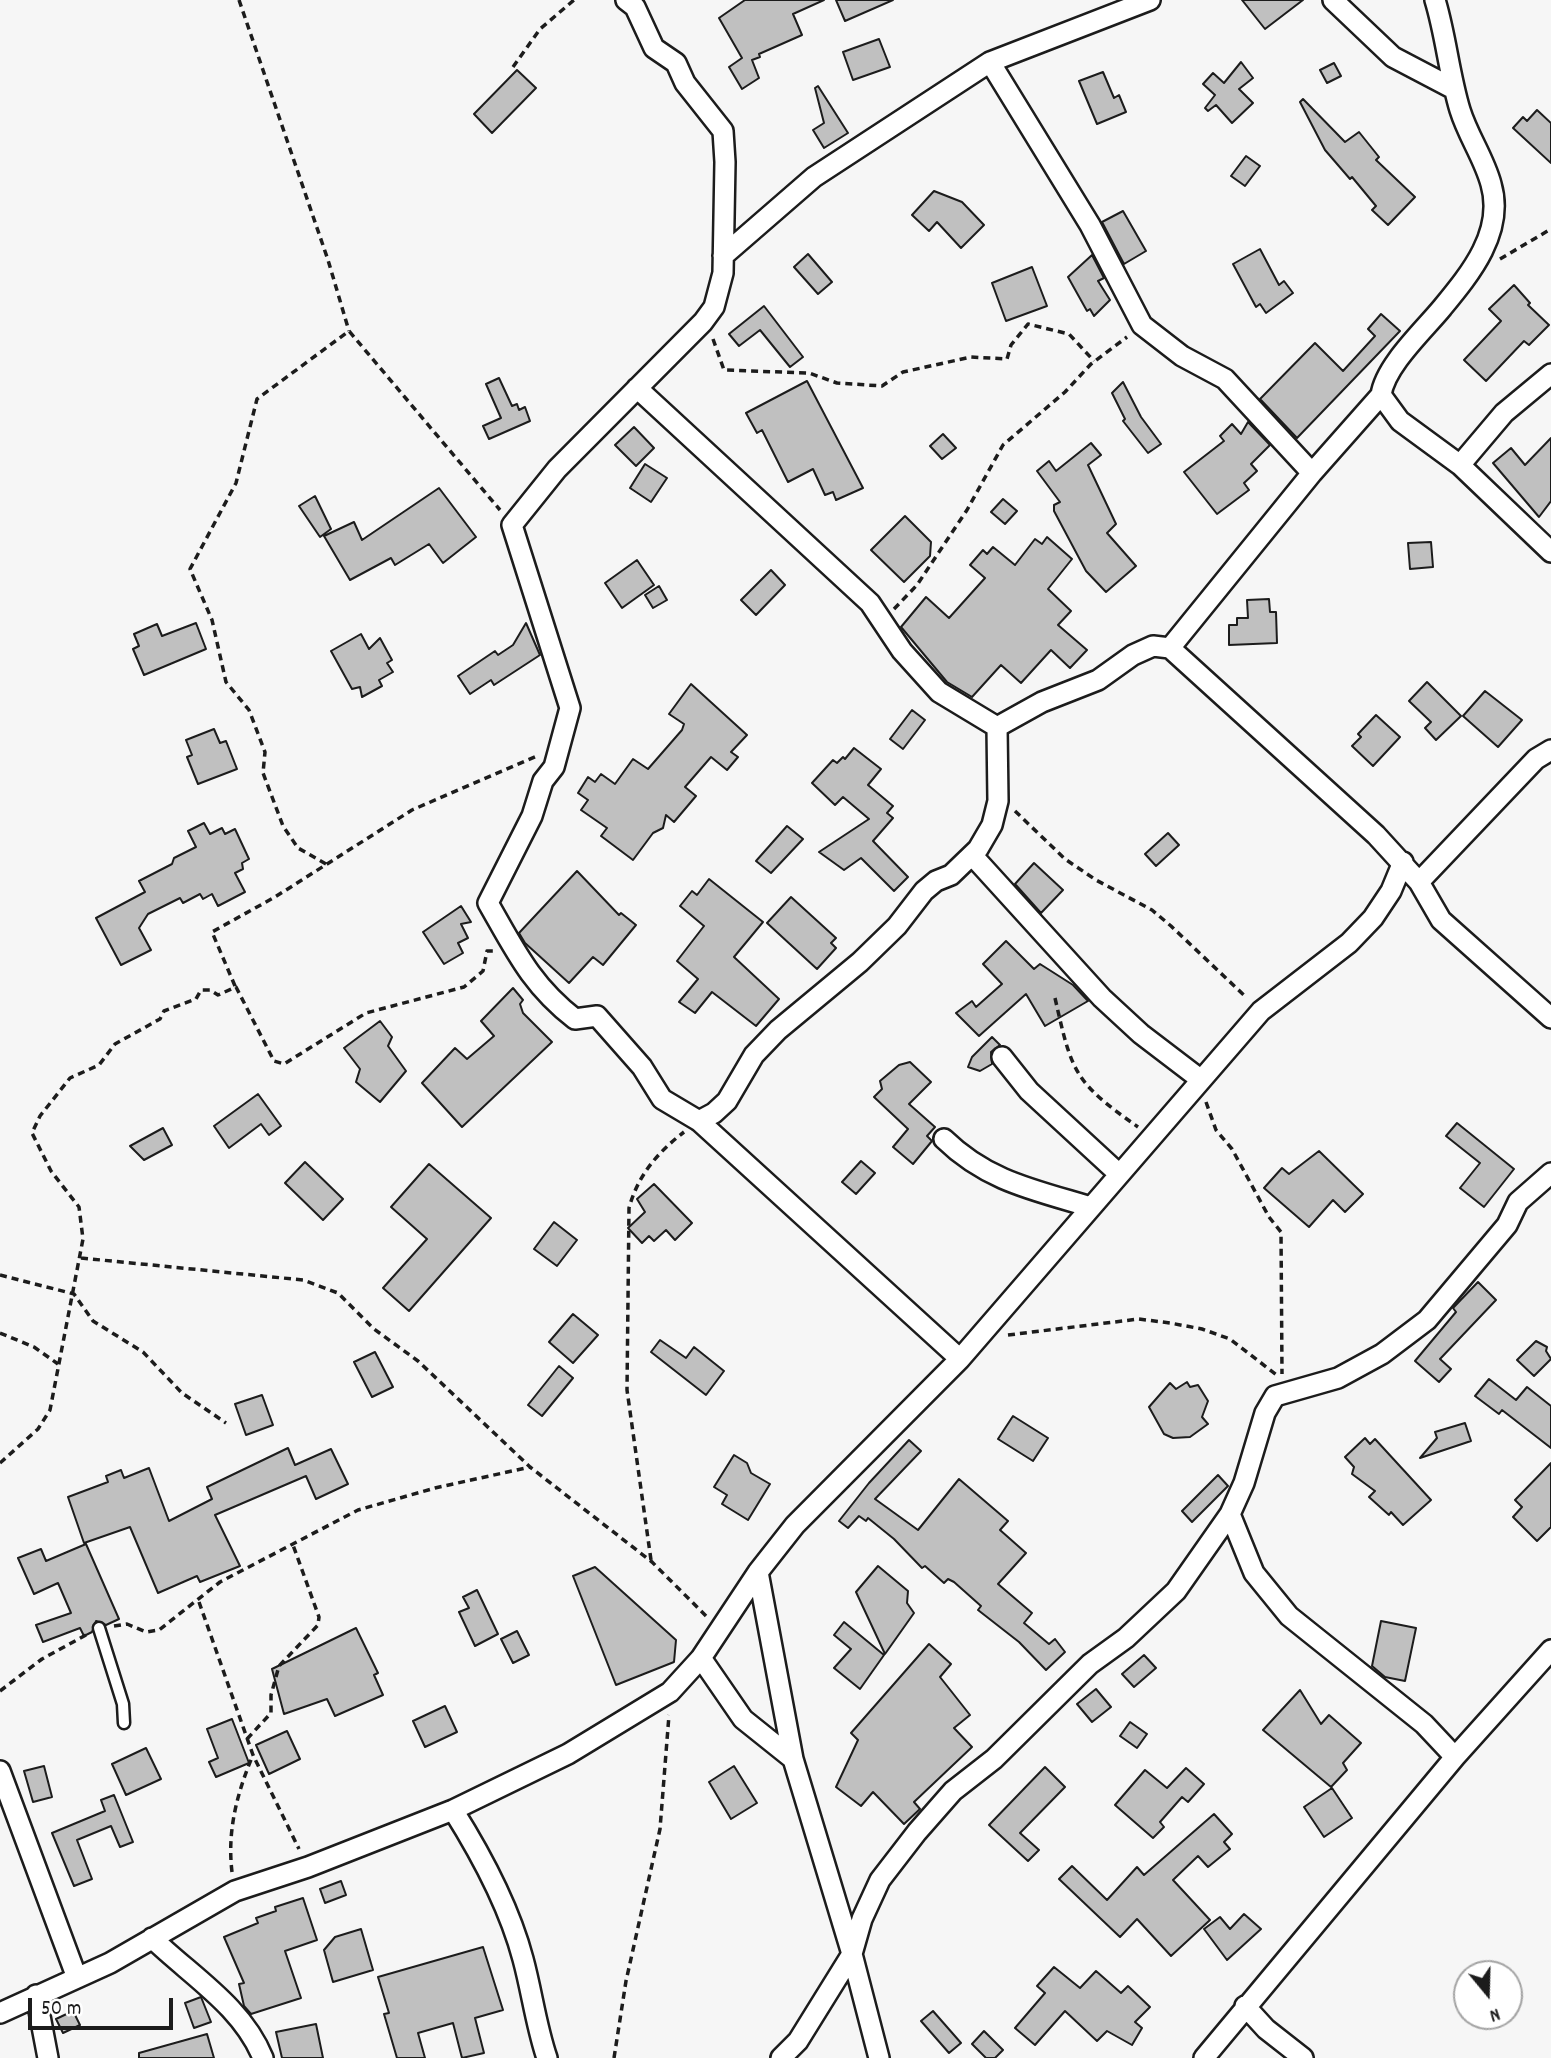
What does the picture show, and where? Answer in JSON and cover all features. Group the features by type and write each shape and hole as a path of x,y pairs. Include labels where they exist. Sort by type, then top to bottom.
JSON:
{"street":[{"path":"626,0 635,7 654,48 676,63 685,83 723,131 725,162 721,282 714,307 703,322 557,469 512,525 570,708 562,746 554,767 542,781 532,816 488,903 533,980 553,1002 575,1019 597,1016 642,1067 662,1099 699,1121 960,1359"},
{"path":"723,257 814,177 990,62 1150,0"},
{"path":"1333,0 1393,57 1454,89"},
{"path":"1170,648 1312,473 1381,395 1388,373 1468,277 1485,245 1495,201 1488,174 1463,120 1454,89 1444,29 1435,0"},
{"path":"990,62 1090,225 1145,328 1182,356 1225,379 1312,473"},
{"path":"1460,465 1504,413 1551,374"},
{"path":"637,388 811,548 884,620 902,651 939,692 997,727"},
{"path":"1381,395 1400,421 1460,465 1551,552"},
{"path":"997,727 1042,702 1098,680 1133,655 1153,646 1170,648 1403,862 1419,882 1441,920 1551,1018"},
{"path":"699,1121 714,1113 727,1101 754,1055 778,1030 860,962 906,917 936,881 951,875 972,855 992,825 998,801 997,727"},
{"path":"1419,882 1536,759 1551,750"},
{"path":"972,855 1102,998 1141,1034 1200,1079"},
{"path":"0,2013 77,1978 235,1891 308,1867 453,1810 568,1754 670,1692 701,1658 758,1572 795,1525 960,1359 1261,1011 1349,943 1373,918 1391,891 1403,862"},
{"path":"1002,1057 1029,1091 1119,1174"},
{"path":"944,1139 981,1170 1032,1190 1091,1207"},
{"path":"780,2058 798,2041 852,1954 862,1919 880,1880 917,1832 954,1791 994,1759 1090,1664 1126,1639 1176,1591 1230,1514 1244,1483 1265,1413 1275,1396 1338,1377 1381,1354 1427,1320 1507,1224 1518,1202 1530,1190 1548,1182"},
{"path":"1230,1514 1254,1573 1289,1616 1424,1724 1455,1757"},
{"path":"758,1572 793,1759 852,1954 879,2058"},
{"path":"1204,2058 1455,1757 1551,1650"},
{"path":"701,1658 743,1719 793,1759"},
{"path":"0,1771 77,1978"},
{"path":"453,1810 503,1900 523,1958 547,2058"},
{"path":"152,1938 210,1987 255,2038 263,2058"},
{"path":"36,1995 48,2058"},
{"path":"1245,2006 1266,2029 1303,2058"}],"lane":[{"path":"97,1630 123,1704 124,1723"}],"path":[{"path":"239,0 328,260 349,331 512,525"},
{"path":"513,67 540,29 574,0"},
{"path":"1468,277 1481,272 1519,245 1551,229"},
{"path":"714,307 713,345 724,370 809,373 836,383 882,386 903,372 971,358 1007,359 1011,345 1028,324 1069,334 1094,361"},
{"path":"884,620 924,575 968,510 1003,445 1065,392 1094,361 1118,342 1145,328"},
{"path":"326,864 298,848 283,826 263,773 265,752 249,710 226,682 212,620 190,569 236,483 257,399 349,331"},
{"path":"499,950 487,951 483,971 464,987 366,1013 284,1064 274,1061 212,933 412,810 562,746"},
{"path":"998,801 1023,816 1065,859 1161,918 1261,1011"},
{"path":"0,1463 13,1454 46,1420 81,1258 83,1239 79,1207 51,1171 32,1133 40,1116 70,1079 99,1065 115,1044 160,1019 164,1011 196,999 201,990 210,990 218,995 236,987"},
{"path":"1055,998 1067,1050 1076,1074 1102,1101 1152,1136"},
{"path":"976,1339 1139,1320 1170,1323 1202,1329 1230,1339 1282,1380 1284,1322 1281,1232 1231,1149 1216,1130 1200,1079"},
{"path":"652,1562 627,1390 629,1208 637,1184 650,1164 666,1146 699,1121"},
{"path":"81,1258 303,1280 338,1293 374,1329 448,1388 530,1466 652,1562 719,1631"},
{"path":"0,1275 74,1294 93,1321 144,1352 181,1393 226,1423"},
{"path":"0,1333 34,1347 58,1364"},
{"path":"0,1690 42,1659 97,1630 127,1624 153,1632 168,1625 220,1582 358,1510 435,1488 530,1466"},
{"path":"247,1739 271,1713 271,1695 279,1666 318,1625 319,1617 293,1545"},
{"path":"199,1602 253,1755 308,1867"},
{"path":"614,2058 626,1982 660,1829 670,1692"},
{"path":"235,1891 231,1832 238,1797 253,1755"}],"building":[{"path":"745,0 824,0 793,14 802,35 759,54 760,57 752,60 759,78 742,89 729,67 742,58 719,18"},
{"path":"836,0 893,0 845,21"},
{"path":"1242,0 1303,0 1265,29"},
{"path":"879,39 890,67 853,80 843,52"},
{"path":"1241,62 1253,78 1239,89 1253,103 1232,123 1216,105 1208,111 1205,108 1215,95 1203,84 1213,73 1224,83"},
{"path":"1334,63 1341,76 1327,83 1320,70"},
{"path":"517,70 536,88 492,133 474,114"},
{"path":"1103,72 1114,98 1119,95 1126,112 1097,124 1079,81"},
{"path":"818,86 848,133 824,148 813,130 824,123 815,88"},
{"path":"1303,99 1345,142 1359,132 1379,157 1376,160 1415,197 1388,225 1372,210 1376,206 1352,177 1350,179 1325,150 1300,102"},
{"path":"1537,110 1551,123 1551,163 1513,128 1523,117 1527,121"},
{"path":"1246,156 1260,166 1245,186 1231,176"},
{"path":"934,191 962,202 984,225 961,248 937,222 929,231 912,215"},
{"path":"1123,211 1146,251 1124,264 1102,222"},
{"path":"1260,249 1279,285 1284,281 1293,293 1266,313 1260,304 1256,307 1233,264"},
{"path":"808,254 832,282 818,294 794,267"},
{"path":"1092,255 1104,278 1098,281 1110,300 1094,316 1090,309 1087,311 1068,277"},
{"path":"1032,267 1047,306 1006,321 992,283"},
{"path":"1514,285 1530,303 1528,305 1549,325 1529,345 1524,341 1486,381 1464,360 1501,321 1489,309"},
{"path":"764,306 803,357 790,367 760,330 739,346 729,334"},
{"path":"1381,314 1400,331 1297,438 1260,399 1315,343 1343,371 1375,336 1368,329"},
{"path":"499,378 512,406 517,404 519,410 525,407 530,421 489,439 483,426 501,418 486,384"},
{"path":"807,381 863,488 836,500 833,492 825,495 813,469 788,482 762,430 757,433 746,413"},
{"path":"1123,382 1141,417 1161,444 1148,453 1123,421 1125,419 1112,393"},
{"path":"1248,422 1270,445 1251,464 1257,471 1244,483 1249,490 1217,514 1184,472 1224,441 1220,436 1232,424 1241,434"},
{"path":"634,427 654,448 636,466 615,445"},
{"path":"943,434 956,448 942,459 930,446"},
{"path":"1551,438 1551,501 1539,517 1493,463 1511,448 1525,465"},
{"path":"1091,443 1101,455 1088,465 1116,524 1107,533 1136,566 1106,592 1086,571 1054,511 1054,505 1060,502 1037,471 1049,461 1056,471"},
{"path":"645,464 667,478 651,502 630,488"},
{"path":"439,488 476,537 443,563 429,544 395,565 391,558 350,580 324,536 354,522 362,540"},
{"path":"315,496 331,529 320,537 299,506"},
{"path":"1003,499 1017,511 1005,524 991,512"},
{"path":"905,516 931,542 930,556 904,582 871,550"},
{"path":"1047,537 1072,559 1048,589 1071,611 1058,625 1087,650 1070,668 1051,650 1021,683 1001,665 972,697 947,682 901,627 926,597 949,618 985,578 970,565 983,550 987,554 993,547 1015,565 1035,539 1042,544"},
{"path":"1431,542 1433,567 1410,569 1408,543"},
{"path":"637,560 654,585 622,608 605,583"},
{"path":"771,570 785,585 756,615 741,600"},
{"path":"659,586 667,600 653,608 645,595"},
{"path":"1269,599 1270,612 1276,612 1277,643 1229,645 1229,625 1237,625 1237,618 1248,618 1247,600"},
{"path":"196,623 206,649 144,675 133,649 139,646 134,634 157,624 162,636"},
{"path":"526,623 540,655 494,685 491,680 470,694 458,676 495,651 498,655 513,645"},
{"path":"361,634 369,649 380,638 392,660 387,663 393,672 379,680 382,686 362,697 360,687 352,689 331,651"},
{"path":"1427,682 1461,716 1436,740 1425,728 1431,722 1409,701"},
{"path":"691,684 747,735 731,752 738,757 727,770 711,757 685,787 696,796 674,822 666,815 663,828 653,833 633,860 601,836 607,828 581,810 588,800 578,793 588,777 595,782 601,774 615,784 633,759 648,769 682,730 684,724 669,714"},
{"path":"1485,691 1522,720 1498,747 1463,716"},
{"path":"912,710 925,720 903,749 890,739"},
{"path":"1376,715 1400,737 1373,766 1352,746 1361,737 1358,734"},
{"path":"214,729 220,743 226,741 237,769 198,784 187,757 192,755 186,740"},
{"path":"854,748 881,769 868,785 893,806 887,813 893,818 873,841 908,877 894,891 861,858 844,870 819,852 869,819 843,797 835,805 812,783 833,760 837,763 843,757 845,759"},
{"path":"204,823 210,834 222,828 225,834 235,829 249,859 242,863 243,869 235,873 245,892 218,906 212,894 203,899 200,894 183,903 180,898 148,914 139,928 151,950 121,965 96,918 145,892 139,881 172,864 174,858 196,847 188,831"},
{"path":"787,826 803,839 771,873 756,861"},
{"path":"1168,833 1179,845 1156,866 1145,854"},
{"path":"1034,863 1063,890 1041,913 1015,884"},
{"path":"577,871 619,915 621,913 636,925 603,965 593,957 569,983 525,943 519,933"},
{"path":"709,879 763,922 734,957 779,999 756,1026 712,992 695,1013 679,1002 698,979 677,961 704,926 680,906 692,891 697,895"},
{"path":"791,897 836,938 831,943 836,948 817,969 767,923"},
{"path":"461,906 471,922 461,924 468,938 458,943 463,953 444,964 423,932"},
{"path":"1006,941 1034,969 1040,964 1073,985 1088,1001 1045,1026 1026,994 979,1036 956,1013 972,1001 976,1007 1002,984 983,964"},
{"path":"513,988 523,1000 520,1004 523,1013 552,1042 462,1127 422,1083 455,1048 467,1059 494,1036 481,1021"},
{"path":"380,1021 392,1037 388,1046 406,1071 380,1102 356,1082 360,1069 344,1048"},
{"path":"992,1037 1000,1045 991,1052 992,1064 980,1071 968,1067 972,1057"},
{"path":"910,1062 931,1082 909,1104 935,1127 927,1136 932,1141 913,1164 893,1147 908,1129 874,1097 882,1089 880,1081 899,1065"},
{"path":"258,1094 281,1126 269,1135 261,1124 229,1148 214,1126"},
{"path":"1457,1123 1514,1169 1484,1207 1460,1188 1480,1163 1446,1136"},
{"path":"163,1128 172,1145 144,1160 130,1146"},
{"path":"1319,1151 1363,1194 1345,1212 1333,1200 1309,1227 1264,1188 1282,1168 1289,1174"},
{"path":"861,1161 875,1173 856,1194 842,1182"},
{"path":"305,1162 343,1199 323,1220 285,1183"},
{"path":"429,1164 491,1218 409,1311 383,1288 427,1239 391,1207"},
{"path":"654,1184 692,1223 675,1240 666,1230 654,1241 649,1236 642,1243 628,1228 645,1212 637,1199"},
{"path":"554,1222 577,1240 557,1266 534,1249"},
{"path":"1478,1282 1496,1300 1440,1359 1451,1369 1439,1382 1415,1361 1456,1312 1453,1308"},
{"path":"573,1314 598,1335 573,1363 549,1342"},
{"path":"660,1340 686,1358 694,1347 724,1371 706,1395 651,1352"},
{"path":"1536,1341 1547,1347 1546,1351 1551,1359 1534,1376 1517,1360"},
{"path":"375,1352 393,1387 372,1397 354,1362"},
{"path":"559,1366 573,1378 542,1416 528,1405"},
{"path":"1489,1379 1516,1400 1527,1387 1551,1406 1551,1448 1502,1410 1499,1414 1475,1396"},
{"path":"1187,1382 1190,1387 1198,1385 1208,1401 1202,1417 1208,1424 1190,1437 1173,1438 1164,1434 1149,1407 1170,1383 1176,1389"},
{"path":"262,1395 273,1425 246,1435 235,1404"},
{"path":"1013,1416 1048,1438 1033,1461 998,1439"},
{"path":"1465,1423 1471,1441 1420,1458 1437,1438 1435,1432"},
{"path":"1365,1438 1370,1444 1375,1439 1431,1500 1403,1525 1391,1512 1389,1515 1369,1497 1375,1491 1352,1474 1354,1467 1345,1457"},
{"path":"909,1440 921,1451 875,1499 918,1530 959,1479 1008,1521 1000,1530 1026,1553 998,1584 1032,1613 1024,1623 1049,1644 1055,1639 1065,1652 1046,1670 1019,1642 978,1610 981,1606 954,1582 948,1579 944,1583 925,1566 922,1568 894,1539 868,1518 866,1521 859,1516 848,1528 839,1521 869,1483"},
{"path":"288,1448 295,1465 331,1449 348,1484 316,1499 306,1476 215,1515 240,1566 200,1582 197,1576 158,1593 130,1527 84,1543 68,1497 108,1482 106,1476 121,1470 124,1478 149,1468 169,1521 212,1499 207,1487"},
{"path":"734,1455 747,1463 751,1473 770,1484 748,1520 722,1504 727,1495 714,1487"},
{"path":"1551,1463 1551,1527 1537,1541 1513,1517 1522,1507 1515,1500"},
{"path":"1218,1475 1228,1486 1192,1522 1182,1511"},
{"path":"86,1544 119,1619 106,1625 96,1621 92,1632 84,1636 80,1628 43,1642 36,1625 71,1613 58,1583 34,1594 18,1558 41,1549 46,1561"},
{"path":"878,1566 908,1591 907,1603 914,1613 885,1654 856,1592"},
{"path":"595,1567 676,1640 674,1662 616,1685 573,1576"},
{"path":"477,1590 498,1634 475,1646 459,1612 469,1608 463,1597"},
{"path":"1381,1621 1416,1628 1405,1681 1385,1677 1372,1666"},
{"path":"844,1622 884,1655 860,1689 834,1668 851,1649 834,1635"},
{"path":"356,1628 378,1673 374,1675 383,1695 335,1716 327,1699 284,1714 272,1669"},
{"path":"517,1631 529,1655 513,1663 501,1639"},
{"path":"929,1644 951,1664 940,1677 970,1715 954,1728 972,1747 914,1802 920,1809 904,1824 873,1792 861,1806 836,1787 858,1740 851,1733"},
{"path":"1144,1655 1156,1668 1134,1687 1122,1674"},
{"path":"1096,1689 1111,1707 1092,1722 1077,1704"},
{"path":"1300,1690 1321,1724 1329,1715 1361,1743 1343,1763 1347,1770 1331,1787 1263,1730"},
{"path":"445,1706 457,1732 425,1747 413,1721"},
{"path":"232,1719 249,1763 216,1777 209,1762 218,1758 207,1729"},
{"path":"1130,1722 1147,1734 1137,1748 1120,1736"},
{"path":"287,1731 300,1759 269,1774 256,1745"},
{"path":"146,1748 161,1779 126,1795 112,1764"},
{"path":"44,1766 52,1797 33,1802 24,1771"},
{"path":"734,1766 757,1803 731,1819 709,1782"},
{"path":"1045,1767 1065,1787 1020,1833 1039,1850 1028,1861 989,1825"},
{"path":"1186,1768 1204,1784 1188,1802 1182,1797 1160,1822 1164,1827 1153,1838 1115,1805 1145,1770 1167,1788"},
{"path":"1332,1788 1352,1818 1324,1837 1304,1807"},
{"path":"114,1795 133,1842 120,1847 111,1826 77,1840 92,1879 74,1886 52,1833 105,1811 101,1800"},
{"path":"1214,1814 1232,1834 1224,1842 1230,1849 1208,1867 1198,1856 1173,1880 1210,1920 1171,1956 1137,1919 1120,1937 1059,1879 1072,1866 1107,1900 1137,1867 1144,1875"},
{"path":"341,1881 346,1895 325,1903 320,1889"},
{"path":"303,1898 317,1940 285,1951 301,1998 251,2014 244,2006 239,1984 244,1983 224,1937 258,1923 256,1918 276,1911 275,1907"},
{"path":"1244,1914 1261,1929 1227,1960 1204,1929 1220,1917 1230,1929"},
{"path":"361,1929 373,1970 333,1982 324,1950 335,1937"},
{"path":"483,1947 503,2010 475,2018 484,2053 462,2058 453,2023 418,2033 425,2058 397,2058 384,2014 389,2013 378,1977"},
{"path":"1054,1967 1080,1988 1096,1971 1121,1993 1128,1986 1150,2007 1135,2022 1142,2028 1132,2045 1107,2031 1097,2041 1065,2011 1035,2045 1015,2028 1045,1993 1037,1986"},
{"path":"201,1997 211,2022 194,2028 185,2003"},
{"path":"73,2011 80,2025 63,2033 56,2019"},
{"path":"933,2011 961,2043 949,2053 921,2021"},
{"path":"316,2024 323,2058 282,2058 276,2032"},
{"path":"984,2031 1003,2050 995,2058 986,2058 972,2044"},
{"path":"207,2034 214,2058 139,2058 139,2053"}]}
